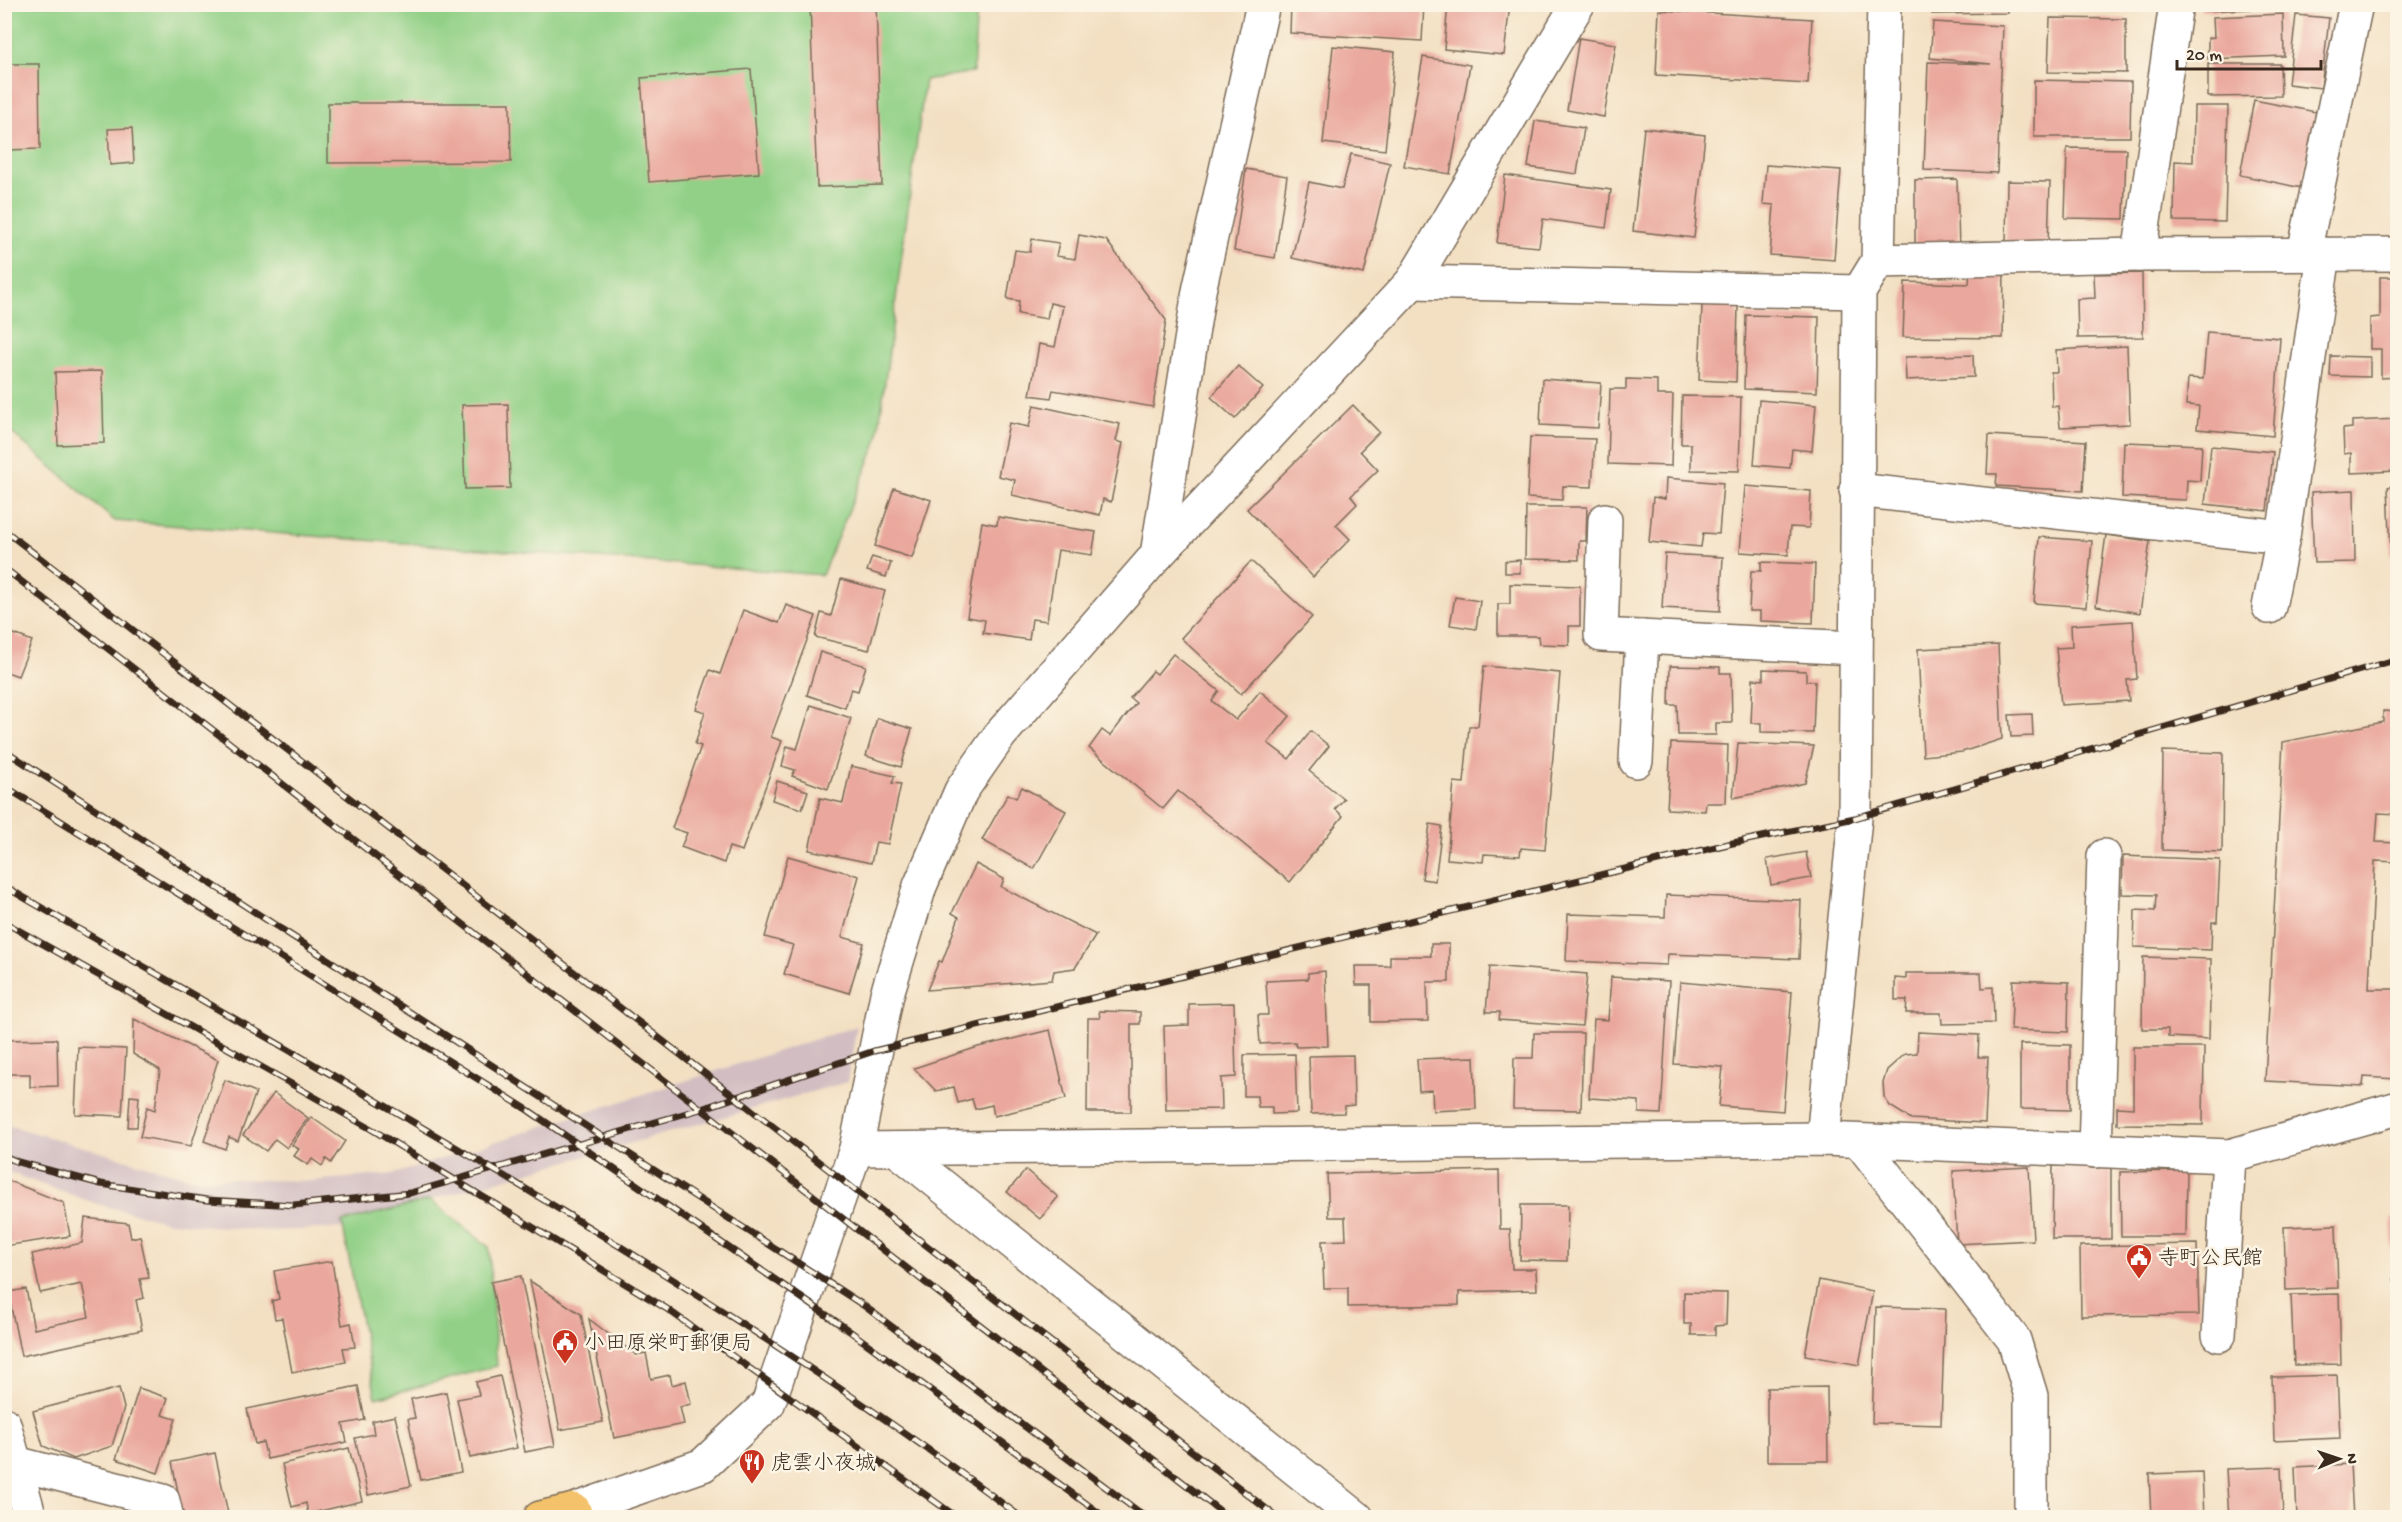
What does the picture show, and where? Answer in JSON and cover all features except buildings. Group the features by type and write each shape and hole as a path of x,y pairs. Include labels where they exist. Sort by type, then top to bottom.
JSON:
{"highway":[{"path":"540,1518 575,1514"}],"street":[{"path":"1157,555 1199,291 1263,4"},
{"path":"575,1514 703,1465 768,1404 856,1149 887,994 920,886 961,791 1000,735 1157,555 1412,282 1578,4"},
{"path":"1823,1139 1856,818 1855,648 1859,292 1878,261 1884,4"},
{"path":"2139,255 2176,4"},
{"path":"2269,608 2283,537 2314,253 2356,4"},
{"path":"1878,261 2139,255 2397,254"},
{"path":"1412,282 1859,292"},
{"path":"1856,490 2283,537"},
{"path":"1605,520 1601,635 1855,648"},
{"path":"1636,761 1642,637"},
{"path":"2095,1151 2104,856"},
{"path":"856,1149 1823,1139 2229,1156 2397,1107"},
{"path":"1860,1142 2014,1340 2031,1396 2031,1518"},
{"path":"896,1149 1357,1518"},
{"path":"2219,1335 2229,1156"},
{"path":"4,1424 30,1518"},
{"path":"15,1463 163,1501 166,1518"}],"shaded area":[{"path":"857,1026 847,1082 430,1200 343,1222 344,1228 267,1231 169,1222 97,1204 5,1171 4,1124 190,1178 310,1181 394,1174"}],"green space":[{"path":"5,5 977,5 973,72 925,80 877,442 822,575 115,521 5,427"},
{"path":"430,1200 489,1247 497,1366 376,1398 342,1222"}],"railway":[{"path":"4,530 1278,1518"},
{"path":"4,568 1229,1518"},
{"path":"4,1156 18,1162 101,1184 207,1200 294,1205 410,1193 704,1108 874,1051 1728,844 1855,818 2398,659"},
{"path":"4,750 863,1305 1147,1518"},
{"path":"4,786 528,1110 844,1327 1106,1518"},
{"path":"4,886 393,1111 650,1265 901,1430 1022,1518"},
{"path":"4,922 373,1130 667,1309 958,1518"}],"place":[{"name":"寺町公民館","path":"2139,1280"},
{"name":"小田原栄町郵便局","path":"565,1365"},
{"name":"虎雲小夜城","path":"752,1485"}]}
